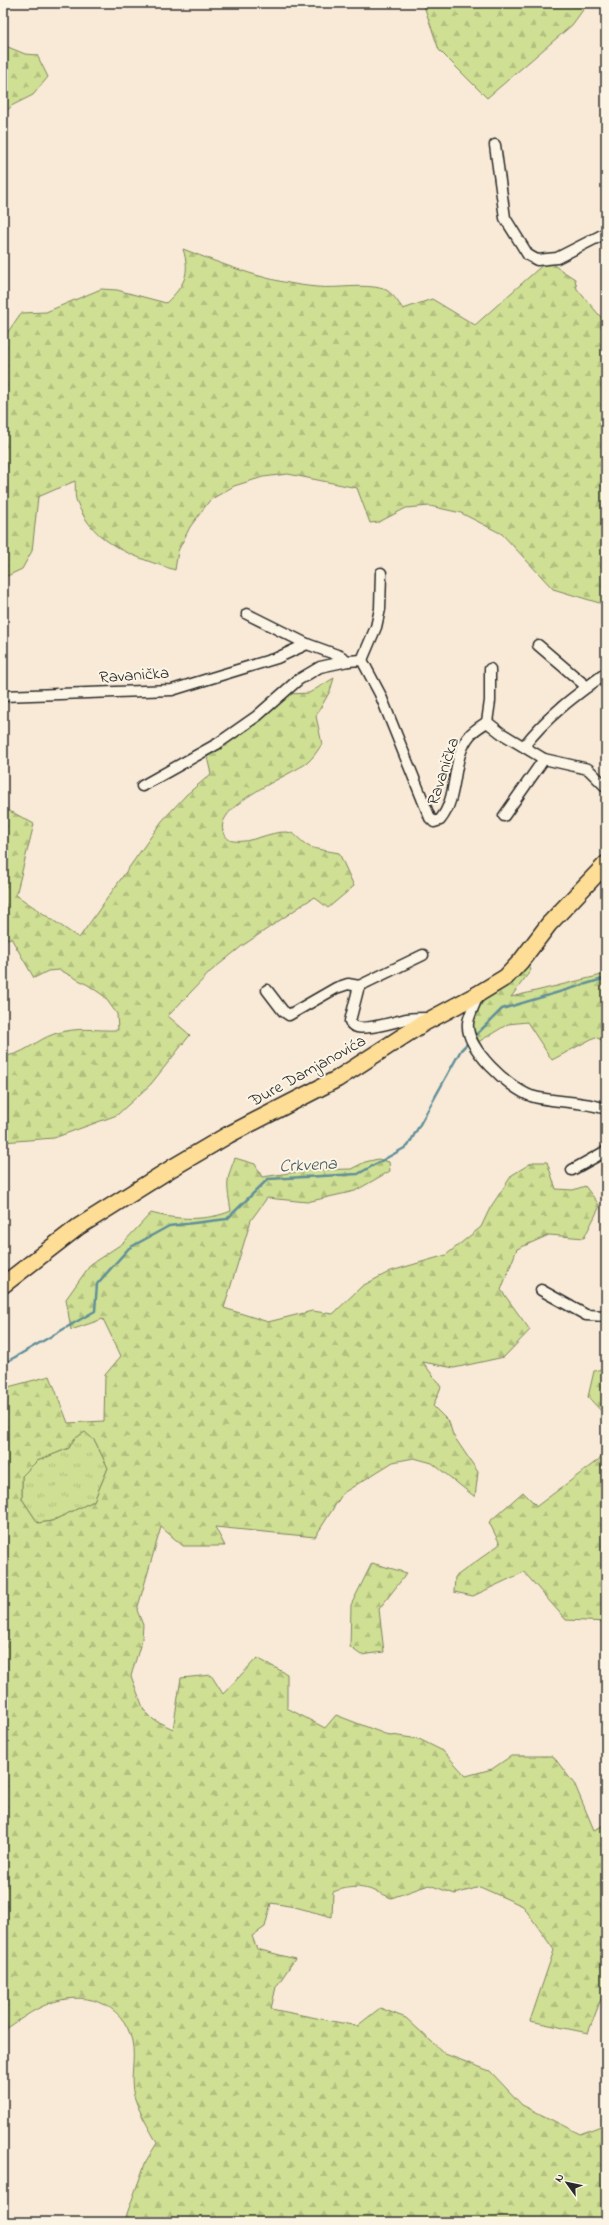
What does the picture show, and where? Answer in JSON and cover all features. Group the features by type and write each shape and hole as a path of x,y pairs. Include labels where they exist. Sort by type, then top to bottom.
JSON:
{"main road":[{"name":"Đure Damjanovića","path":"6,1277 78,1227 166,1172 228,1135 337,1079 433,1018 478,994 506,976 521,961 549,924 606,864"}],"street":[{"path":"495,145 505,218 528,255 537,260 557,258 606,233"},
{"path":"142,786 217,744 257,716 298,680 320,667 348,661 362,660 376,626 380,609 381,573"},
{"path":"247,614 307,644 340,656 348,661"},
{"name":"Ravanička","path":"3,696 172,690 277,658 307,644"},
{"path":"538,645 587,687"},
{"name":"Ravanička","path":"362,660 380,694 430,818 434,822 440,820 452,799 458,763 469,736 487,722"},
{"path":"490,669 487,722 501,734 544,759 588,769 606,787"},
{"path":"524,746 543,723 606,673"},
{"path":"504,816 544,759"},
{"path":"267,990 283,1011 289,1015 336,988 348,984 359,986 423,955"},
{"path":"359,986 350,1019 350,1024 353,1027 370,1028 408,1019 433,1018"},
{"path":"478,994 468,1023 474,1046 513,1087 532,1096 582,1103 606,1109"},
{"path":"572,1170 606,1151"},
{"path":"541,1290 586,1315 606,1316"}],"green space":[{"path":"423,3 588,3 572,25 487,98 439,50"},
{"path":"3,45 25,54 37,55 48,77 33,95 13,105 3,114"},
{"path":"183,249 249,273 282,282 317,287 368,286 384,289 397,300 403,309 432,299 475,325 547,261 575,279 577,289 606,323 606,605 553,589 502,534 461,513 430,506 406,508 379,522 370,523 357,488 288,474 263,477 234,486 210,500 190,527 178,551 175,570 131,554 104,539 93,529 84,517 76,500 75,481 38,497 32,551 22,569 3,578 3,339 21,313 46,312 101,289 117,290 166,303 181,285 186,273"},
{"path":"334,678 330,691 316,716 322,744 315,754 307,763 256,792 230,811 224,821 223,831 229,840 233,841 246,841 280,832 294,834 310,847 339,853 354,886 328,908 314,897 242,946 211,971 168,1016 190,1035 151,1084 117,1115 54,1138 3,1142 3,1056 23,1051 47,1037 71,1030 118,1030 117,1014 104,996 88,985 60,970 48,971 34,978 11,938 3,940 3,809 34,824 16,895 79,938 162,821 186,795 211,774 207,757 265,715 288,694 309,693"},
{"path":"528,963 531,970 511,997 606,974 606,1042 595,1037 552,1060 527,1022 508,1024 475,1044 471,1019 489,994"},
{"path":"235,1158 255,1164 262,1177 310,1170 351,1169 365,1162 378,1159 389,1162 390,1171 355,1191 307,1202 267,1198 251,1220 224,1308 268,1322 312,1311 333,1314 362,1286 391,1271 446,1255 481,1227 490,1208 512,1175 533,1162 547,1162 556,1189 573,1190 585,1186 600,1206 584,1238 549,1235 517,1249 501,1290 530,1330 504,1357 454,1368 423,1362 441,1387 433,1406 449,1422 453,1435 478,1472 475,1497 432,1463 414,1458 393,1462 343,1493 315,1537 215,1527 225,1546 183,1546 161,1527 137,1610 143,1625 142,1639 131,1676 144,1710 154,1720 173,1729 181,1678 211,1675 223,1694 257,1658 287,1674 287,1708 325,1728 336,1715 385,1734 419,1739 443,1751 466,1776 492,1769 511,1756 553,1756 575,1785 594,1830 606,1824 606,1986 588,2033 530,2021 554,1950 523,1906 480,1887 455,1894 429,1885 391,1898 370,1889 356,1887 342,1889 333,1892 332,1917 295,1907 271,1903 265,1927 252,1936 257,1949 295,1959 276,1987 271,2009 357,2026 380,2008 406,2018 445,2054 490,2071 522,2105 580,2134 606,2124 606,2222 124,2222 146,2161 157,2143 141,2114 134,2096 132,2083 133,2048 127,2027 120,2016 110,2008 99,2002 74,1998 48,2004 30,2013 3,2031 3,1396 8,1387 50,1376 68,1423 104,1421 105,1375 121,1356 103,1319 71,1330 66,1299 91,1264 123,1243 151,1213 181,1218 202,1218 212,1217 231,1211 228,1179","holes":["85,1432 95,1441 108,1468 94,1501 52,1521 38,1523 22,1499 22,1476 37,1461 69,1448 74,1439"]},
{"path":"606,1368 606,1416 588,1397 594,1371"},
{"path":"85,1431 95,1441 108,1468 94,1501 52,1521 38,1523 22,1499 22,1476 37,1461 69,1448 74,1439"},
{"path":"606,1454 606,1622 566,1620 524,1572 473,1596 454,1592 455,1577 500,1544 489,1522 523,1492 537,1506"},
{"path":"372,1563 407,1573 379,1609 384,1652 361,1655 350,1647 351,1605"}],"waterway":[{"name":"Crkvena","path":"474,1037 502,1009 606,978"},
{"name":"Crkvena","path":"3,1364 95,1311 97,1284 129,1248 169,1226 227,1219 268,1179 358,1174 408,1146 461,1050 469,1042"}]}
